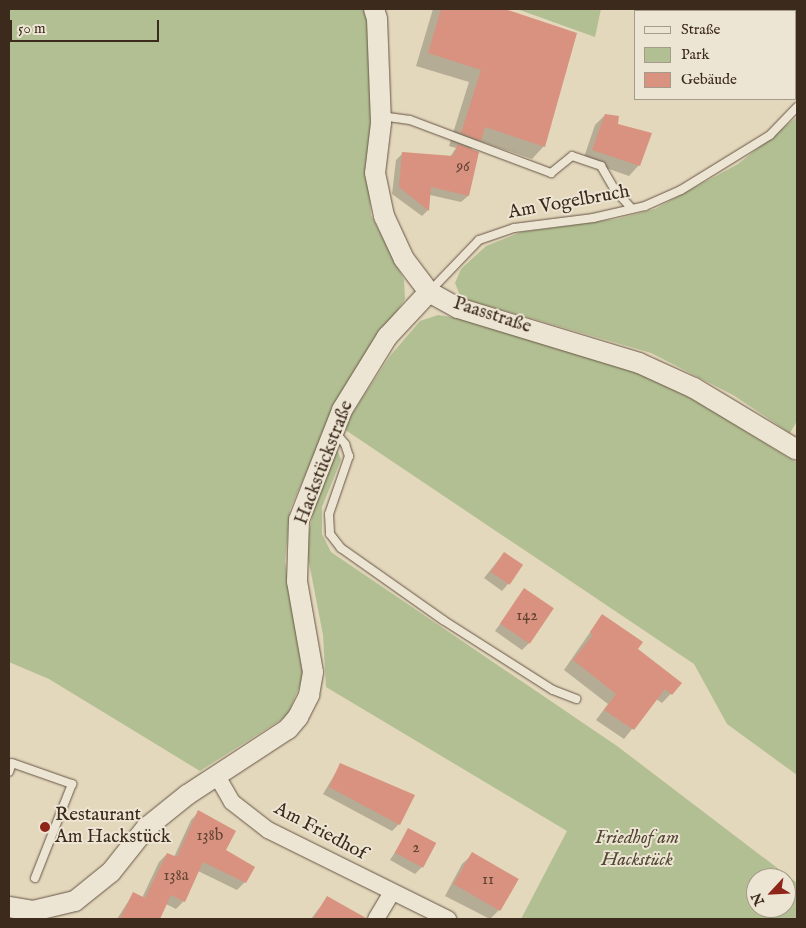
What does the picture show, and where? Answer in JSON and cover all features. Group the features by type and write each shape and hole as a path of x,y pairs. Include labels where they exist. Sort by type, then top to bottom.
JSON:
{"street":[{"name":"Paasstraße","path":"374,9 377,19 381,116 375,173 384,216 404,259 430,292 458,308 639,363 694,388 797,450"},
{"name":"Hackstückstraße","path":"9,906 33,911 75,900 111,872 146,828 187,795 288,729 309,695 313,672 297,581 298,520 342,410 387,337 430,292"},
{"name":"Am Friedhof","path":"217,776 232,802 268,830 448,919"},
{"path":"376,919 392,892"}],"lane":[{"name":"Am Vogelbruch","path":"430,292 479,240 514,228 593,218 632,209 682,190 762,140 797,107"},
{"path":"381,116 410,120 552,173 572,156 601,166 615,190 632,209"},
{"path":"334,431 345,444 349,456 329,514 330,534 341,548 443,620 553,690 576,699"},
{"path":"9,772 12,763 72,784 35,878"}],"green space":[{"path":"9,9 367,9 374,60 368,175 371,215 404,280 405,299 339,398 290,509 285,562 305,674 287,716 200,771 49,679 9,662"},
{"path":"517,9 601,9 595,37"},
{"path":"797,117 797,421 790,433 733,395 651,353 461,298 455,283 461,269 486,246 521,232 617,219 655,209 738,164"},
{"path":"438,315 458,318 641,374 696,401 797,463 797,775 727,724 694,664 347,431 344,426 390,356 420,321"},
{"name":"Friedhof am Hackstück","path":"336,447 341,460 322,507 322,534 331,552 617,746 777,868 746,868 746,918 796,918 796,882 797,919 521,919 567,831 326,687 323,635 306,547 315,504"}],"building":[{"path":"441,9 505,9 577,33 545,147 485,127 481,141 461,133 481,70 428,53"},
{"path":"605,114 619,116 618,124 652,133 640,166 592,150"},
{"path":"458,144 479,152 469,196 431,187 429,211 399,187 402,152 453,156"},
{"path":"504,552 523,565 510,585 491,572"},
{"path":"524,588 554,608 530,644 500,624"},
{"path":"602,614 643,642 638,649 682,683 672,695 665,689 634,730 604,710 616,694 573,660 593,635 590,632"},
{"path":"340,763 415,795 400,825 329,787"},
{"path":"198,810 236,831 226,850 255,867 246,883 203,862 185,902 171,895 160,919 120,919 133,892 145,898 167,853 177,857"},
{"path":"408,828 436,843 423,868 395,853"},
{"path":"472,852 519,879 500,911 454,884"},
{"path":"327,896 366,918 366,919 313,919"}],"place":[{"name":"Restaurant Am Hackstück","path":"45,827"}]}
